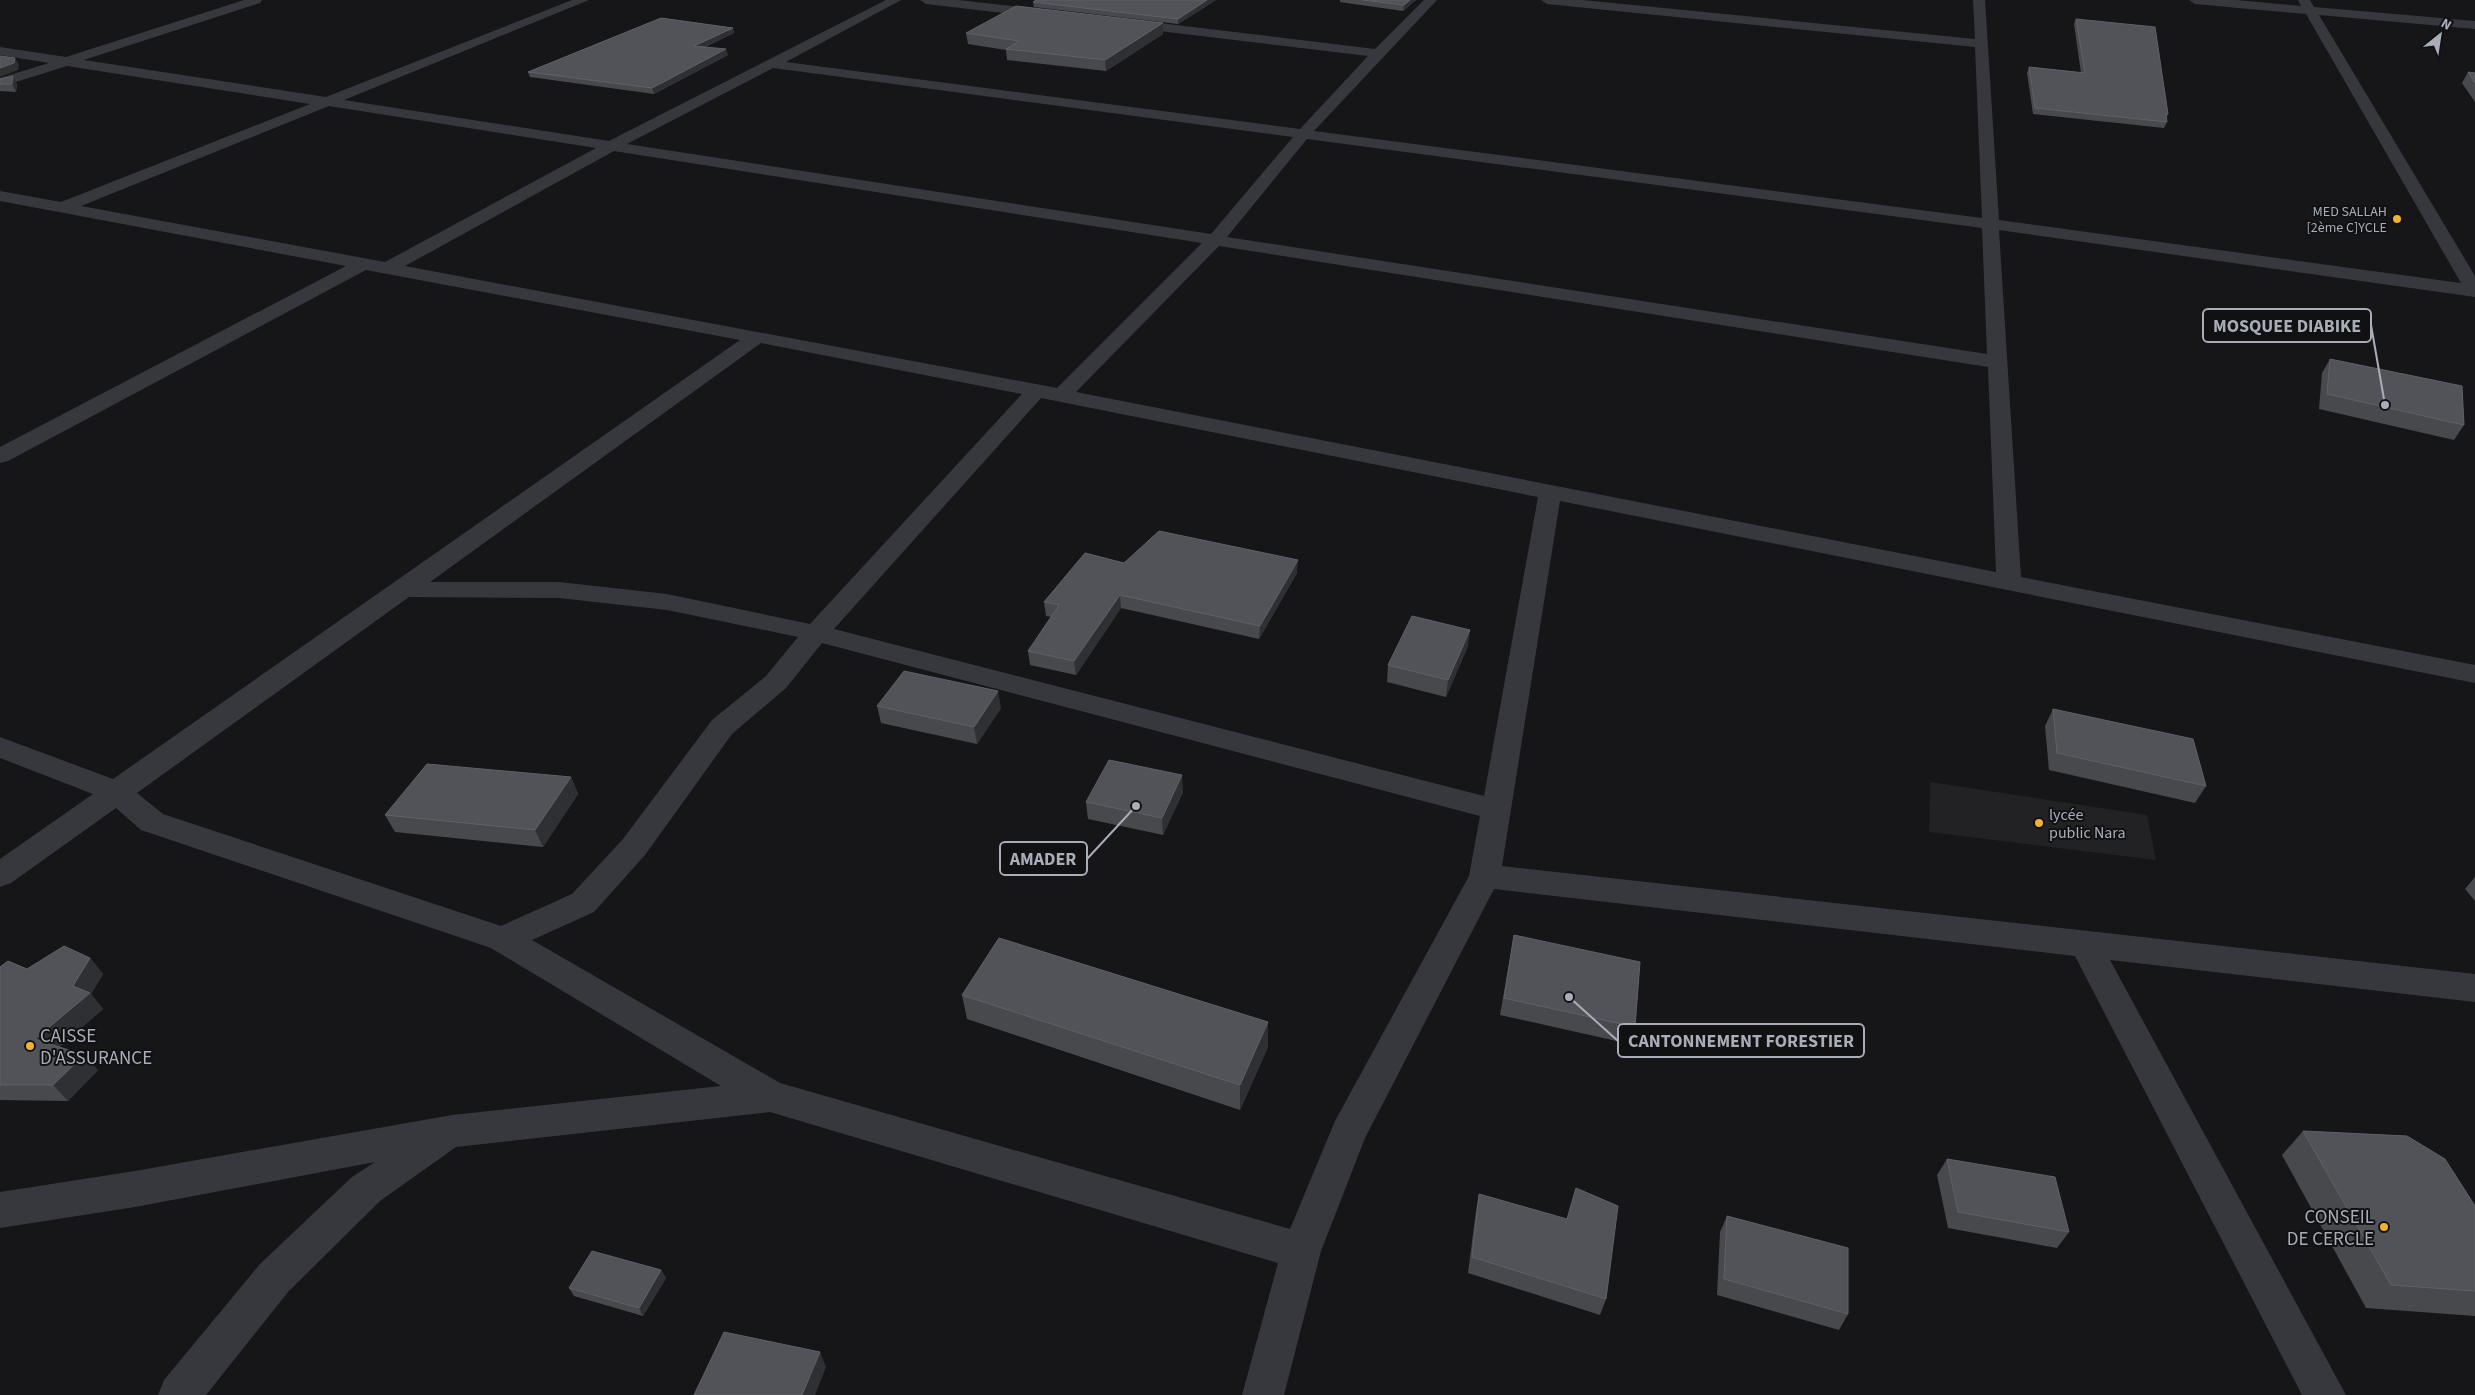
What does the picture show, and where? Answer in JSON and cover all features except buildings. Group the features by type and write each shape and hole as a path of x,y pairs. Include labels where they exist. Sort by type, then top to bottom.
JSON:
{"street":[{"path":"0,83 256,0"},
{"path":"61,208 583,0"},
{"path":"388,268 612,146 895,0"},
{"path":"926,0 1064,16"},
{"path":"503,939 582,903 634,847 722,727 776,682 816,633 1048,393 1216,240 1304,133 1378,53 1431,0"},
{"path":"1547,0 1981,44"},
{"path":"1979,0 2009,582"},
{"path":"2195,0 2307,5 2475,24"},
{"path":"2307,5 2475,291"},
{"path":"1113,22 1378,53"},
{"path":"0,51 1998,362"},
{"path":"772,64 1990,224 2475,291"},
{"path":"6,201 61,208 757,337 2475,674"},
{"path":"0,456 363,264"},
{"path":"0,875 757,337"},
{"path":"1263,1395 1301,1251 1348,1133 1485,876 1550,492"},
{"path":"402,589 559,590 667,602 816,633 1497,810"},
{"path":"0,747 117,792 152,822 503,939 770,1096 1301,1251"},
{"path":"1485,876 2475,988"},
{"path":"2085,944 2325,1395"},
{"path":"0,1210 135,1189 452,1131 770,1096"},
{"path":"179,1395 274,1278 366,1189 452,1131"}],"shaded area":[{"name":"lycée public Nara","path":"1930,782 2147,815 2156,860 1929,832"}],"place":[{"name":"MED SALLAH [2ème C]YCLE","path":"2397,219"},
{"name":"MOSQUEE DIABIKE","path":"2385,405"},
{"name":"AMADER","path":"1136,806"},
{"name":"lycée public Nara","path":"2039,823"},
{"name":"CANTONNEMENT FORESTIER","path":"1569,997"},
{"name":"CAISSE D'ASSURANCE","path":"30,1046"},
{"name":"CONSEIL DE CERCLE","path":"2384,1227"}]}
